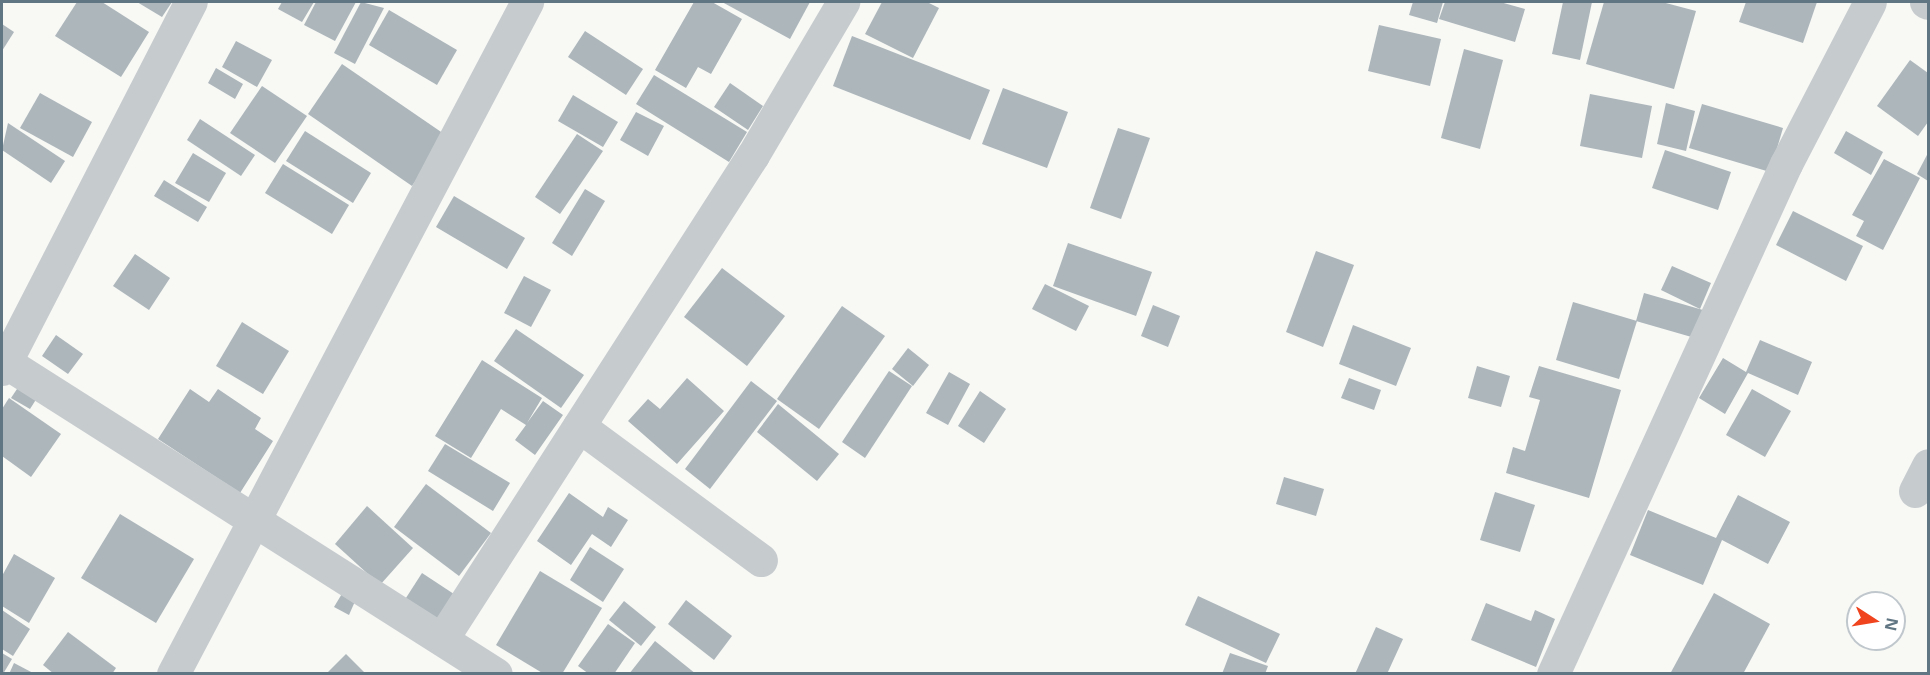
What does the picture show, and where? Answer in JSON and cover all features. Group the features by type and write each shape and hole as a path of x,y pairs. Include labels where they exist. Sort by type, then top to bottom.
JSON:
{"street":[{"path":"191,2 3,364 258,521 496,674"},
{"path":"173,674 258,521 527,2"},
{"path":"442,639 753,155 843,2"},
{"path":"1553,674 1786,164 1870,2"},
{"path":"579,426 761,560"}],"building":[{"path":"77,2 102,2 149,32 121,77 55,36"},
{"path":"137,2 172,2 162,17"},
{"path":"282,2 314,2 302,22 278,9"},
{"path":"316,2 356,2 335,41 304,25"},
{"path":"361,2 384,8 355,64 334,53"},
{"path":"694,2 712,2 742,19 711,74 698,67 686,88 655,70"},
{"path":"722,2 810,2 790,39"},
{"path":"882,2 927,2 939,8 913,58 865,34"},
{"path":"1413,2 1443,2 1437,23 1409,15"},
{"path":"1445,2 1500,2 1525,9 1515,42 1439,19"},
{"path":"1563,2 1592,2 1580,60 1552,54"},
{"path":"1604,2 1662,2 1696,11 1674,89 1586,64"},
{"path":"1746,2 1817,2 1803,43 1739,22"},
{"path":"389,10 457,50 437,85 369,45"},
{"path":"2,24 14,32 2,51"},
{"path":"1379,25 1441,39 1430,86 1368,71"},
{"path":"585,31 643,69 626,95 568,57"},
{"path":"852,36 990,90 970,140 833,86"},
{"path":"236,41 272,60 257,87 222,67"},
{"path":"1464,49 1503,60 1480,149 1441,138"},
{"path":"1910,60 1928,73 1928,122 1918,136 1877,106"},
{"path":"342,64 447,136 412,186 308,114"},
{"path":"216,68 243,84 235,99 208,83"},
{"path":"654,75 747,132 729,162 636,104"},
{"path":"730,83 763,106 748,130 714,107"},
{"path":"262,86 307,116 275,163 230,133"},
{"path":"1003,88 1068,112 1047,168 982,144"},
{"path":"40,93 92,122 73,157 20,128"},
{"path":"1590,94 1652,106 1642,158 1580,146"},
{"path":"573,95 618,122 603,147 558,121"},
{"path":"1666,103 1695,111 1686,151 1657,144"},
{"path":"1702,104 1783,128 1770,172 1689,148"},
{"path":"636,112 664,126 648,156 620,140"},
{"path":"200,119 255,155 241,176 187,140"},
{"path":"8,123 65,161 51,183 2,150"},
{"path":"1118,128 1150,138 1121,219 1090,208"},
{"path":"305,131 371,173 353,203 286,161"},
{"path":"1846,131 1883,152 1871,175 1834,153"},
{"path":"577,134 603,151 560,214 535,197"},
{"path":"1665,150 1731,172 1718,210 1652,188"},
{"path":"193,153 226,173 209,202 175,183"},
{"path":"1928,153 1928,181 1917,174"},
{"path":"1884,159 1920,178 1883,250 1856,236 1864,221 1852,215"},
{"path":"283,164 349,205 332,234 265,193"},
{"path":"164,180 207,207 198,222 154,196"},
{"path":"585,189 605,201 572,256 552,243"},
{"path":"454,196 525,238 507,269 436,227"},
{"path":"1793,211 1863,246 1846,281 1776,245"},
{"path":"1068,243 1152,272 1136,316 1053,286"},
{"path":"1316,251 1354,265 1323,347 1286,332"},
{"path":"135,254 170,278 149,310 113,286"},
{"path":"1672,266 1711,283 1700,309 1661,290"},
{"path":"722,268 785,316 747,366 684,317"},
{"path":"524,276 551,290 531,327 504,313"},
{"path":"1045,284 1089,306 1076,331 1032,309"},
{"path":"1644,293 1703,310 1695,338 1636,321"},
{"path":"1573,302 1637,321 1619,379 1556,360"},
{"path":"1153,305 1180,316 1168,347 1141,336"},
{"path":"842,306 885,336 819,429 777,399"},
{"path":"242,322 289,351 263,394 216,366"},
{"path":"1353,325 1411,348 1396,386 1339,364"},
{"path":"516,329 584,375 561,408 494,361"},
{"path":"56,335 83,354 68,374 42,356"},
{"path":"1760,340 1812,362 1798,395 1748,373 1725,414 1699,398 1723,358 1746,372"},
{"path":"908,348 929,365 913,386 892,369"},
{"path":"482,360 542,398 527,423 543,401 563,415 535,455 515,440 526,425 501,409 471,458 435,436"},
{"path":"1477,366 1510,376 1501,407 1468,398"},
{"path":"1539,366 1621,390 1589,498 1506,473 1513,447 1525,451 1540,400 1529,397"},
{"path":"889,371 912,386 865,458 842,442"},
{"path":"949,372 970,384 948,425 926,413"},
{"path":"687,378 724,411 677,464 628,421 648,399 660,409"},
{"path":"1349,378 1381,390 1374,410 1341,398"},
{"path":"751,381 777,401 710,489 685,469"},
{"path":"19,386 37,398 30,409 11,398"},
{"path":"190,389 209,402 218,389 261,418 255,429 273,441 240,493 158,439"},
{"path":"1752,389 1791,411 1765,457 1726,435"},
{"path":"980,391 1006,409 984,443 958,426"},
{"path":"9,398 61,434 31,477 2,456 2,409"},
{"path":"778,404 839,454 817,481 757,432"},
{"path":"445,444 510,483 493,511 428,471"},
{"path":"1284,477 1324,489 1316,516 1276,504"},
{"path":"426,484 491,533 459,576 394,527"},
{"path":"1495,492 1535,505 1520,552 1480,540"},
{"path":"569,493 603,517 608,507 628,520 611,547 592,534 571,565 537,541"},
{"path":"1738,495 1790,522 1768,564 1722,540 1703,585 1630,555 1648,510 1716,538"},
{"path":"367,506 413,548 380,585 335,544"},
{"path":"120,514 194,559 156,623 81,578"},
{"path":"590,547 624,569 603,602 570,580"},
{"path":"14,554 55,578 29,623 2,606 2,576"},
{"path":"540,571 602,608 562,674 544,674 496,645"},
{"path":"422,573 463,600 445,628 404,601"},
{"path":"343,592 356,599 349,615 334,607"},
{"path":"1714,593 1770,624 1743,674 1670,674"},
{"path":"1198,596 1280,634 1266,663 1185,625"},
{"path":"686,600 732,636 714,660 668,624"},
{"path":"624,601 656,627 641,646 609,620"},
{"path":"1486,603 1531,621 1535,610 1555,619 1536,667 1471,640"},
{"path":"2,610 30,629 13,656 2,649"},
{"path":"608,624 635,643 614,674 589,674 578,666"},
{"path":"1376,627 1403,639 1387,674 1355,674"},
{"path":"68,632 116,668 112,674 54,674 43,665"},
{"path":"655,641 696,674 629,674"},
{"path":"2,653 12,659 3,674 2,674"},
{"path":"1230,653 1268,666 1265,674 1222,674"},
{"path":"346,654 366,674 326,674"},
{"path":"14,663 35,674 9,674"}]}
